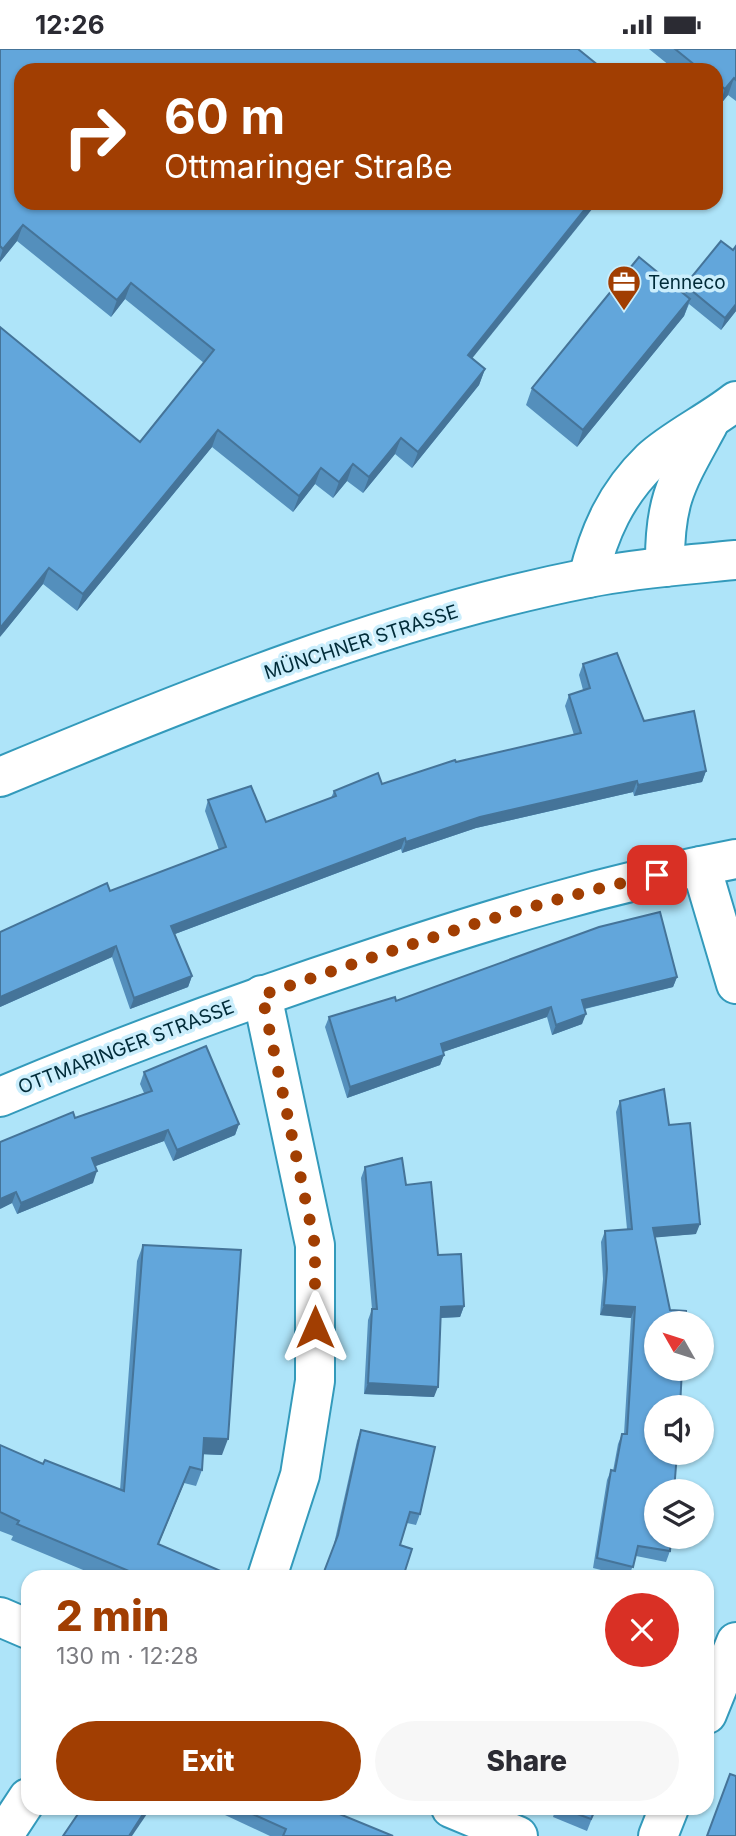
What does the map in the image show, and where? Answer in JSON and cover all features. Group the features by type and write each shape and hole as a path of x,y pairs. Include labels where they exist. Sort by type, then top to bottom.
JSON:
{"street":[{"path":"665,567 665,525 674,487 723,412"},
{"path":"588,578 599,533 624,492 652,459 723,412"},
{"name":"MÜNCHNER STRASSE","path":"0,777 206,692 412,622 588,578 736,560"},
{"path":"718,863 736,984"},
{"name":"OTTMARINGER STRASSE","path":"0,1097 76,1064 262,995 479,923 590,890 718,863"},
{"path":"262,995 315,1245 315,1381 300,1475 269,1570"},
{"path":"0,1618 21,1626"},
{"path":"714,1696 736,1641"},
{"path":"3,1836 21,1809"},
{"path":"468,1815 518,1836"},
{"path":"658,1836 666,1815"}],"building":[{"path":"0,49 578,49 595,63 14,63 14,210 584,210 468,355 485,369 418,452 401,438 369,477 353,464 339,482 321,468 299,496 218,430 83,594 49,568 0,628 0,327 140,442 214,350 131,283 117,300 23,225 3,249 0,246"},
{"path":"675,49 736,49 736,80 734,78 725,89 723,63 692,63"},
{"path":"721,241 733,250 736,246 736,304 725,318 685,285"},
{"path":"639,257 690,299 583,430 532,388"},
{"path":"617,653 644,721 694,711 706,771 638,785 637,781 480,817 406,842 405,838 171,926 192,976 134,998 116,946 0,997 0,932 107,883 110,891 226,847 208,800 251,786 266,822 336,796 334,791 378,773 382,784 455,760 456,762 581,733 569,695 590,688 583,664"},
{"path":"660,912 677,977 582,1000 586,1014 556,1025 551,1007 441,1044 444,1055 350,1087 329,1017 395,997 396,1001 599,927"},
{"path":"206,1046 239,1124 177,1150 168,1130 92,1158 97,1171 21,1203 16,1192 0,1199 0,1142 73,1112 75,1118 152,1091 144,1072"},
{"path":"664,1089 669,1125 690,1123 700,1224 653,1228 670,1310 686,1311 644,1311 644,1381 681,1381 681,1395 644,1395 644,1465 676,1465 675,1479 644,1479 644,1547 638,1546 633,1567 597,1558 611,1470 615,1471 622,1434 627,1434 635,1307 604,1305 607,1269 605,1231 632,1229 620,1101"},
{"path":"402,1158 406,1185 431,1182 438,1255 461,1254 464,1306 441,1307 438,1387 368,1383 372,1309 377,1309 365,1167"},
{"path":"143,1245 241,1250 228,1439 204,1438 202,1470 190,1467 158,1544 218,1570 126,1570 17,1524 19,1521 0,1512 0,1445 43,1464 45,1460 124,1491"},
{"path":"361,1430 435,1447 420,1514 410,1512 400,1545 412,1549 405,1570 325,1570 338,1535"},
{"path":"730,1774 736,1776 736,1836 707,1836"},
{"path":"77,1815 142,1815 129,1836 63,1836"},
{"path":"255,1815 342,1815 393,1836 283,1836 286,1829"}],"place":[{"name":"Tenneco","path":"624,312"}],"route":[{"path":"315,1327 315,1245 262,995 479,923 590,890 657,875"}]}
